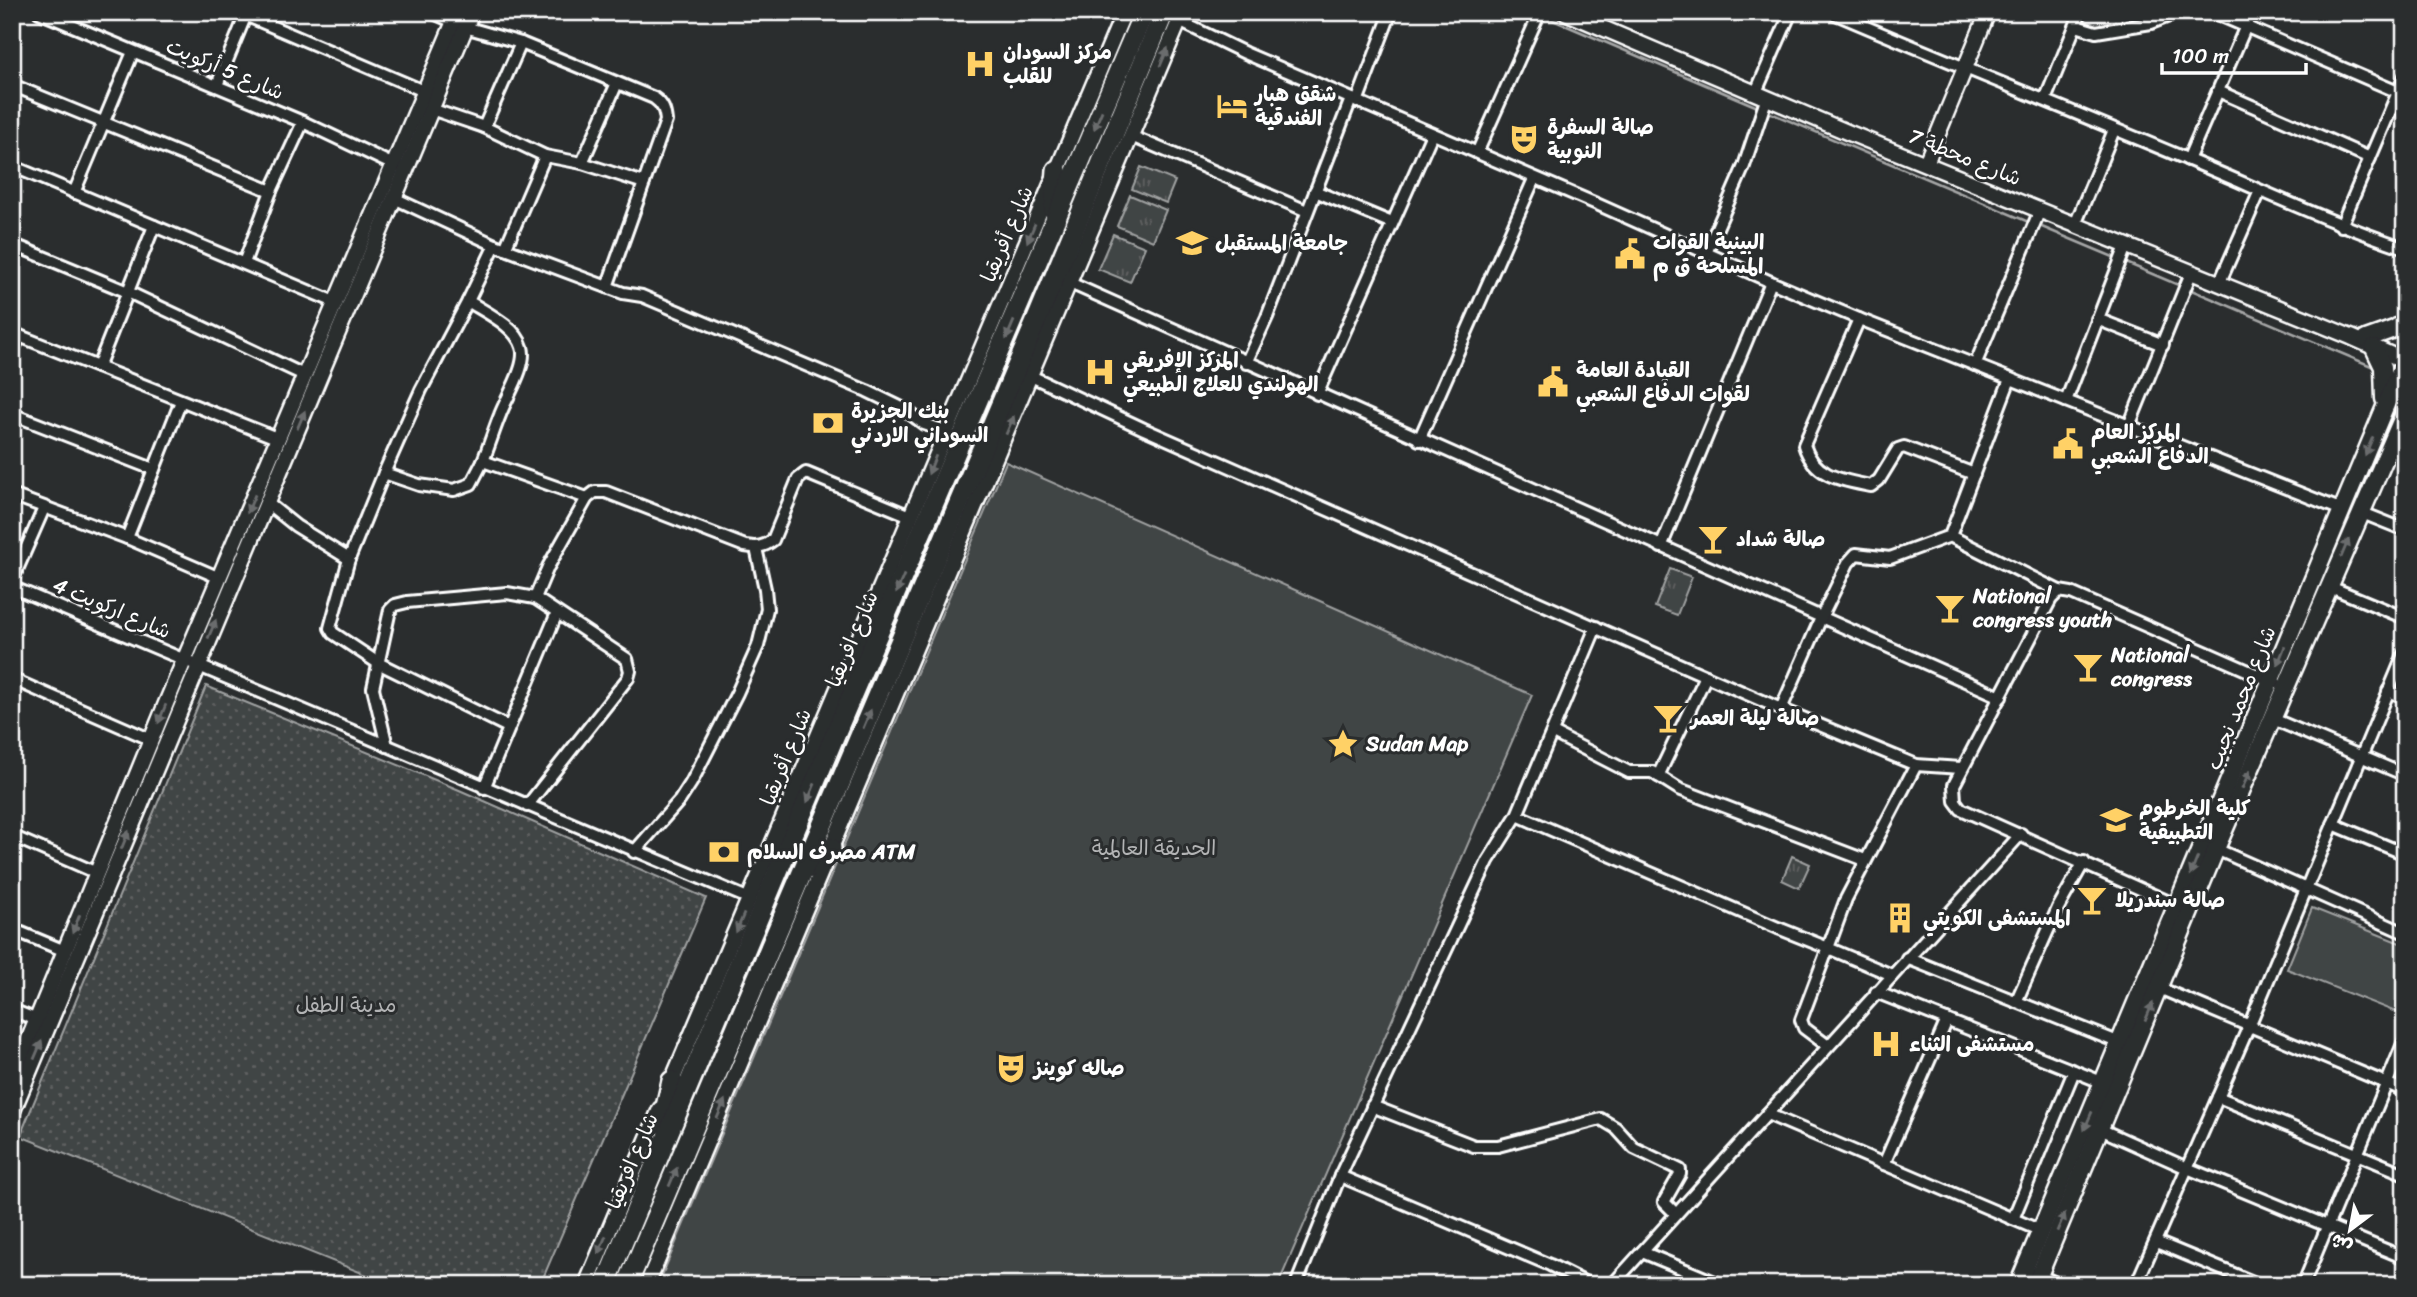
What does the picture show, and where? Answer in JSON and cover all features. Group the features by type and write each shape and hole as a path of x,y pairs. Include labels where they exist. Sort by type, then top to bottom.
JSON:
{"highway":[{"name":"شارع افريقيا","path":"605,1285 912,556 919,519 1052,229 1144,12"},
{"name":"شارع افريقيا","path":"627,1285 938,553 1045,318 1175,15"},
{"path":"1052,229 1057,170"},
{"path":"919,519 949,528"},
{"path":"912,556 938,553"},
{"path":"806,765 836,732"},
{"path":"801,875 831,848"},
{"path":"652,1171 672,1081"}],"main road":[{"path":"2383,413 2382,361 2364,341 2405,322"},
{"name":"شارع محمد نجيب","path":"2033,1276 2041,1231 2404,360"},
{"name":"شارع محمد نجيب","path":"2018,1285 2033,1276 2100,1129 2216,849 2403,417"}],"street":[{"path":"431,12 521,43 654,98 665,111 666,121 607,287"},
{"path":"12,1080 152,740 266,502 394,198 399,167 426,92 459,20 472,12"},
{"path":"1246,363 1391,12"},
{"path":"1478,153 1539,12"},
{"name":"شارع محطة 7","path":"1565,12 1601,19 1761,95 2191,273 2364,341 2404,360"},
{"path":"1706,253 1744,166 1761,95 1791,12"},
{"path":"1831,12 2342,226 2405,248"},
{"path":"1926,163 1988,12"},
{"path":"2045,100 2081,12"},
{"path":"2076,26 2096,32 2151,23 2179,12"},
{"path":"2212,12 2401,94"},
{"path":"2188,160 2252,12"},
{"path":"216,85 243,13 426,92"},
{"name":"شارع 5 أركويت","path":"46,14 303,122 399,167"},
{"name":"شارع أفريقيا","path":"586,1285 806,765 919,519 946,431 1120,15"},
{"path":"647,1285 1031,376 1045,318 1070,283 1131,136 1175,15 1245,53 1771,282 2342,510"},
{"path":"12,1113 191,662 220,578 337,303 399,167 431,109 459,20"},
{"path":"484,127 521,43"},
{"path":"74,193 133,52"},
{"path":"2342,226 2370,158 2401,94 2405,76"},
{"path":"582,163 617,83"},
{"path":"12,85 271,191"},
{"path":"2218,91 2370,158"},
{"path":"431,109 484,127 545,156 582,163 644,183"},
{"path":"244,263 271,191 303,122"},
{"path":"2075,225 2114,130"},
{"path":"1317,394 1432,134"},
{"path":"1131,136 1307,211"},
{"path":"508,727 378,663 337,638 330,628 349,559 421,390 500,247 545,156"},
{"path":"12,166 337,303"},
{"path":"1419,440 1534,179"},
{"path":"1315,191 1392,223"},
{"path":"2219,284 2260,191"},
{"path":"394,198 500,247 623,293 642,296 769,349 867,391 904,409 924,424 946,431"},
{"path":"1975,365 2040,210"},
{"path":"98,368 154,226"},
{"path":"12,244 128,292 306,376"},
{"path":"2066,401 2126,246"},
{"path":"2129,426 2191,273"},
{"path":"1661,547 1771,282"},
{"path":"1070,283 2001,697"},
{"path":"384,473 419,485 454,490 471,484 483,461 523,356 522,347 510,330 468,301"},
{"path":"1859,319 1804,445 1808,458 1820,470 1838,479 1871,486 1879,480 1898,449 1904,447 1974,474"},
{"path":"2097,319 2162,345"},
{"path":"12,351 16,334 279,439"},
{"name":"شارع محطة 7","path":"2364,341 2405,351"},
{"path":"1031,376 1781,709 1916,765 1961,768"},
{"path":"1950,536 2010,379"},
{"path":"127,538 181,401"},
{"path":"12,414 153,470"},
{"path":"483,461 587,498"},
{"path":"535,598 548,567 587,498 595,492 606,492 756,548 773,540 798,479 806,472 919,519"},
{"path":"12,495 127,538 220,578"},
{"path":"266,502 296,526 349,559"},
{"path":"12,581 44,508"},
{"path":"2360,512 2405,530"},
{"path":"1781,709 1821,618 1848,564 1856,554 1890,558 1950,536 2059,591 2071,593 2287,688"},
{"path":"634,852 680,800 691,783 758,646 767,609 756,548"},
{"path":"2328,586 2405,618"},
{"name":"شارع اركويت 4","path":"12,587 750,899"},
{"path":"2059,591 2051,599 1961,768 1954,785 1955,800 1961,809 2178,906"},
{"path":"387,746 373,688 390,610 395,605 407,602 507,593 535,598 627,659 630,671 628,678 527,806"},
{"path":"484,788 558,613"},
{"path":"1299,1284 1340,1175 1488,861 1517,815 1596,627"},
{"path":"2136,1285 2249,1026 2405,652"},
{"path":"1658,776 1706,676"},
{"path":"12,679 152,740"},
{"path":"2388,691 2405,697"},
{"path":"2273,719 2405,775"},
{"path":"1553,733 1629,772 1652,772 1679,789 1865,860"},
{"path":"1828,1046 1804,1028 1801,1020 1846,899 1916,765"},
{"path":"1517,815 1892,975"},
{"path":"2333,824 2405,854"},
{"path":"1612,1285 2021,834"},
{"path":"12,836 97,873"},
{"path":"2216,849 2405,933"},
{"path":"2016,1002 2058,908 2084,862"},
{"path":"12,929 65,951"},
{"path":"1907,958 2120,1043"},
{"path":"2159,988 2405,1091"},
{"path":"1877,992 2104,1083"},
{"path":"12,1010 37,1020"},
{"path":"1884,1164 1947,1020"},
{"path":"2303,1285 2405,1039"},
{"path":"2013,1219 2074,1071"},
{"path":"2218,1097 2405,1174"},
{"path":"1372,1107 1474,1146 1484,1147 1498,1146 1601,1119 1616,1128 1634,1148 1680,1170 1664,1202 1676,1214"},
{"path":"1767,1114 2041,1231"},
{"path":"2100,1129 2405,1258"},
{"path":"1340,1175 1550,1265 1590,1285"},
{"path":"2156,1241 2260,1285"},
{"path":"1642,1252 1722,1285"},
{"path":"2033,1276 2060,1285"}],"green space":[{"path":"1141,167 1175,181 1166,203 1132,189"},
{"path":"1130,195 1166,210 1153,241 1117,226"},
{"path":"1113,234 1145,247 1130,282 1098,269"},
{"name":"الحديقة العالمية","path":"1006,462 1532,695 1278,1285 658,1285"},
{"path":"1670,569 1692,577 1677,615 1655,607"},
{"name":"مدينة الطفل","path":"206,686 457,789 706,898 540,1285 392,1285 20,1136"},
{"path":"1792,856 1810,864 1799,888 1782,880"},
{"path":"2312,908 2405,945 2405,997 2398,1013 2287,969"}],"waterway":[{"path":"1534,12 1760,108"},
{"path":"1766,111 2031,223"},
{"path":"2037,225 2118,259"},
{"path":"2124,262 2183,287"},
{"path":"2189,289 2376,368"}],"place":[{"name":"مركز السودان للقلب","path":"980,64"},
{"name":"شقق هبار الفندقية","path":"1232,106"},
{"name":"صالة السفرة النوبية","path":"1524,139"},
{"name":"جامعة المستقبل","path":"1192,243"},
{"name":"البينية القوات المسلحة ق م","path":"1630,254"},
{"name":"المركز الإفريقي الهولندي للعلاج الطبيعي","path":"1100,372"},
{"name":"القيادة العامة لقوات الدفاع الشعبي","path":"1553,382"},
{"name":"بنك الجزيرة السوداني الاردني","path":"828,423"},
{"name":"المركز العام الدفاع الشعبي","path":"2068,444"},
{"name":"صالة شداد","path":"1713,539"},
{"name":"National congress youth","path":"1950,608"},
{"name":"National congress","path":"2088,667"},
{"name":"صالة ليلة العمر","path":"1668,718"},
{"name":"Sudan Map","path":"1343,744"},
{"name":"كلية الخرطوم التطبيقية","path":"2116,820"},
{"name":"مصرف السلام ATM","path":"724,852"},
{"name":"صالة سندريلا","path":"2092,900"},
{"name":"المستشفى الكويتي","path":"1900,918"},
{"name":"مستشفى الثناء","path":"1886,1044"},
{"name":"صاله كوينز","path":"1011,1068"}]}
